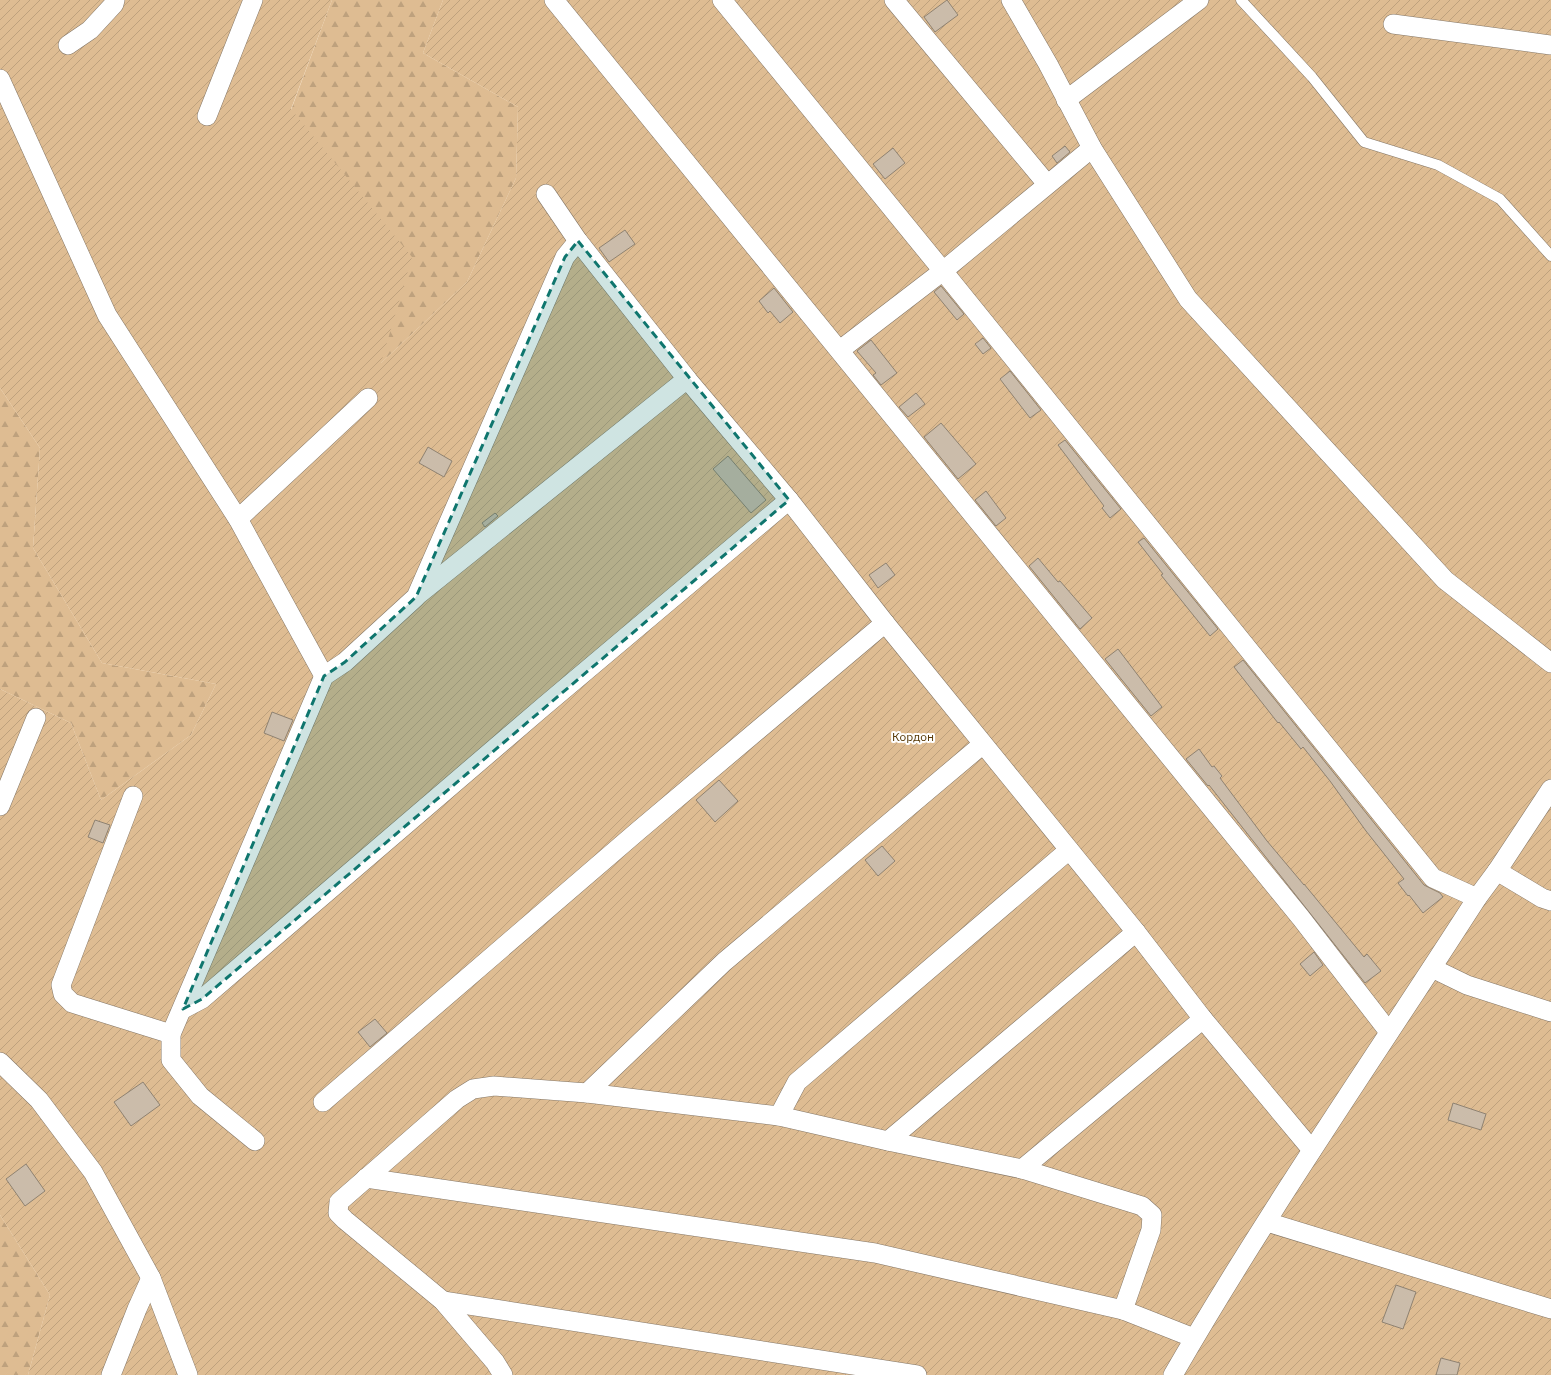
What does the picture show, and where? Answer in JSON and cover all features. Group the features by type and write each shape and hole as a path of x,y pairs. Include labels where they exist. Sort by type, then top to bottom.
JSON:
{"street":[{"path":"68,45 90,30 114,4 115,0"},
{"path":"207,116 253,0"},
{"path":"554,0 1301,918 1389,1032"},
{"path":"722,0 943,271 1433,878 1477,898"},
{"path":"894,0 1047,184"},
{"path":"1011,0 1048,64 1092,148 1188,299 1445,580 1551,663"},
{"path":"1066,100 1199,0"},
{"path":"1393,24 1551,45"},
{"path":"0,79 107,315 238,519 324,676"},
{"path":"840,350 943,271 1092,148"},
{"path":"546,194 578,241 688,379 789,500 885,623 1136,932 1203,1019 1312,1150"},
{"path":"416,596 565,257 578,241"},
{"path":"255,1141 200,1096 171,1060 172,1034 324,676 345,662 416,596 688,379"},
{"path":"238,519 368,398"},
{"path":"183,1009 202,999 789,500"},
{"path":"322,1102 632,836 885,623"},
{"path":"0,806 36,718"},
{"path":"587,1093 724,962 983,744"},
{"path":"1173,1375 1194,1338 1312,1150 1477,898 1497,871 1551,789"},
{"path":"133,796 61,985 63,994 72,1003 172,1034"},
{"path":"779,1116 797,1082 1069,850"},
{"path":"1497,871 1542,898 1551,901"},
{"path":"888,1141 1136,932"},
{"path":"1432,968 1467,985 1551,1012"},
{"path":"1022,1169 1203,1019"},
{"path":"0,1062 40,1100 93,1172 151,1278 188,1375"},
{"path":"503,1375 495,1362 443,1301 338,1213 339,1202 457,1099 473,1089 494,1086 587,1093 779,1116 1022,1169 1142,1206 1152,1215 1151,1230 1123,1310"},
{"path":"366,1178 875,1253 1123,1310 1194,1338"},
{"path":"1267,1222 1551,1309"},
{"path":"111,1375 136,1309 151,1278"},
{"path":"443,1301 917,1375"}],"lane":[{"path":"1241,0 1312,77 1364,142 1438,165 1500,199 1551,256"}],"highlighted area":[{"path":"578,241 789,500 202,999 183,1009 324,676 345,662 416,597 565,257"}],"green space":[{"name":"Кордон","path":"0,0 332,0 291,109 412,257 381,363 467,282 516,178 518,107 423,53 443,0 1551,0 1551,1375 28,1375 50,1295 0,1215 0,689 71,723 101,800 191,735 216,684 102,663 33,548 40,448 0,388"},
{"path":"332,0 443,0 423,53 518,107 516,178 467,282 380,364 291,110"},
{"path":"0,388 40,448 33,548 102,663 216,684 191,735 101,800 71,723 0,689"},
{"path":"0,1215 50,1295 28,1375 0,1375"}],"building":[{"path":"947,0 958,15 935,32 924,17"},
{"path":"1065,146 1070,152 1057,163 1052,156"},
{"path":"893,148 905,163 885,179 873,164"},
{"path":"625,230 635,244 609,262 599,248"},
{"path":"941,286 964,314 957,320 934,292"},
{"path":"774,288 793,312 780,323 770,311 768,313 759,301"},
{"path":"983,338 991,348 983,354 975,344"},
{"path":"871,340 897,373 881,385 873,375 876,373 857,351"},
{"path":"1010,371 1041,410 1030,418 1000,379"},
{"path":"916,393 925,404 908,417 899,407"},
{"path":"941,423 976,464 958,479 924,437"},
{"path":"1065,440 1121,509 1110,518 1102,508 1104,506 1058,445"},
{"path":"428,447 452,461 444,477 419,463"},
{"path":"728,456 766,500 751,513 713,469"},
{"path":"986,491 1006,518 996,526 975,500"},
{"path":"495,513 498,516 485,527 482,523"},
{"path":"1144,538 1218,629 1210,636 1161,575 1163,574 1138,542"},
{"path":"1038,558 1092,618 1080,629 1029,566"},
{"path":"886,563 895,575 878,588 869,575"},
{"path":"1118,649 1162,707 1151,716 1105,659"},
{"path":"1243,660 1424,885 1440,893 1443,897 1423,913 1398,883 1404,879 1366,831 1330,781 1303,747 1301,749 1279,722 1278,723 1234,667"},
{"path":"272,712 293,720 284,741 264,733"},
{"path":"1199,749 1212,767 1214,766 1222,776 1220,778 1267,841 1364,957 1367,954 1381,971 1365,983 1209,785 1208,786 1186,759"},
{"path":"719,780 738,801 715,822 696,800"},
{"path":"95,820 110,825 103,843 88,837"},
{"path":"882,846 895,861 878,876 865,860"},
{"path":"1314,952 1323,965 1310,976 1300,964"},
{"path":"375,1019 387,1033 370,1047 358,1032"},
{"path":"143,1082 160,1105 131,1126 114,1102"},
{"path":"1453,1103 1486,1114 1481,1130 1448,1120"},
{"path":"26,1164 45,1191 25,1206 6,1179"},
{"path":"1396,1285 1416,1292 1403,1329 1382,1322"},
{"path":"1441,1358 1460,1363 1457,1375 1436,1375"}]}
